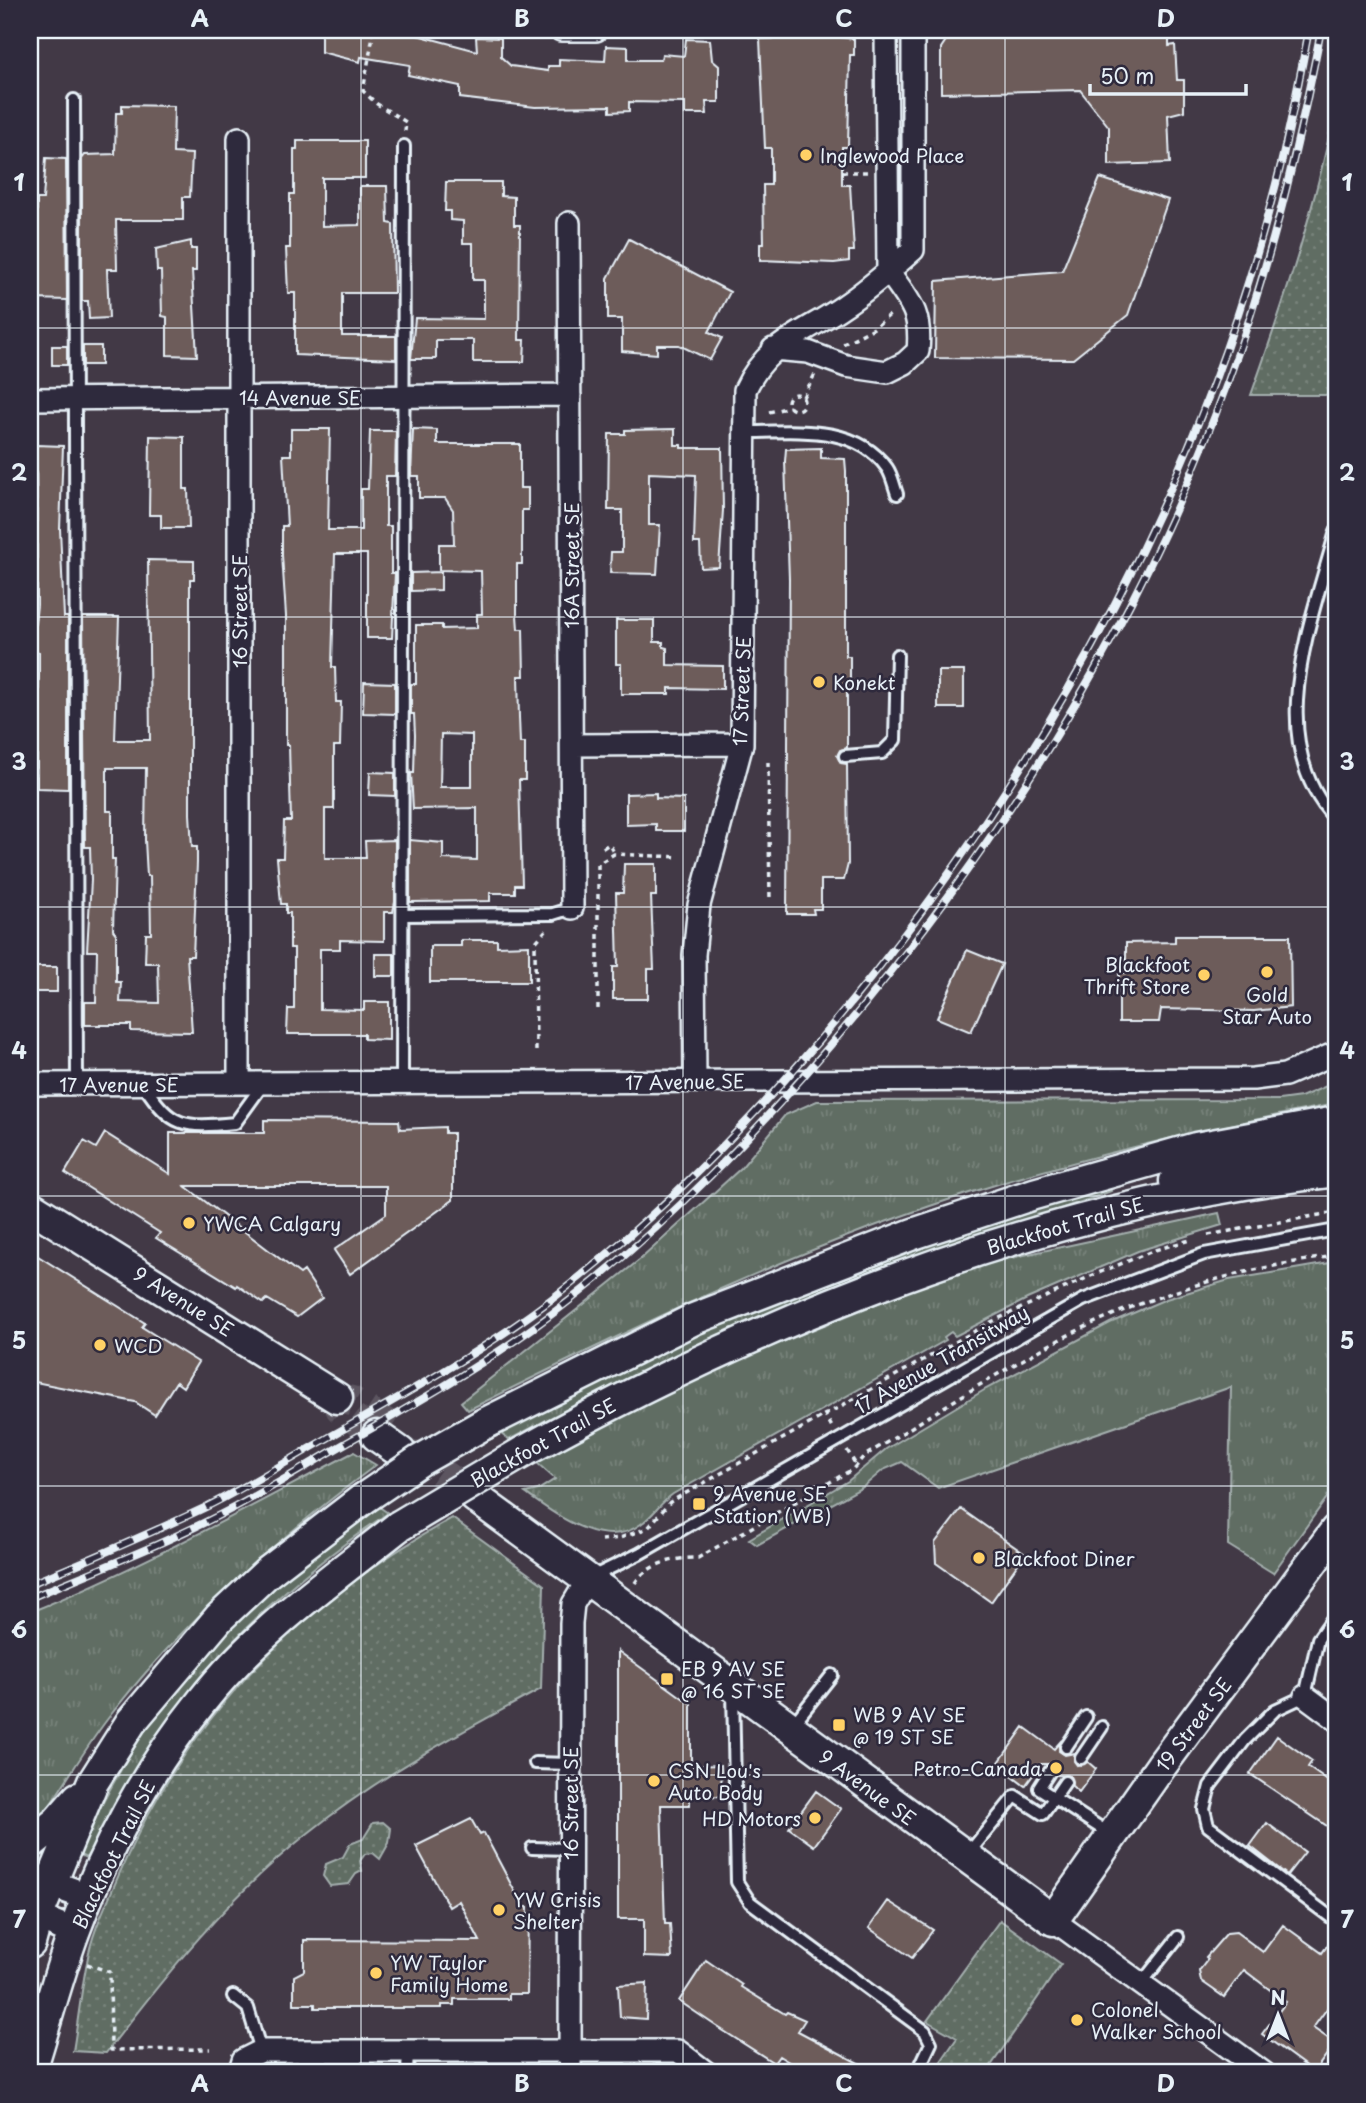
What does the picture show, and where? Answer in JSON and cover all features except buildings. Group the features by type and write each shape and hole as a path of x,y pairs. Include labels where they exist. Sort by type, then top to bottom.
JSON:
{"main road":[{"name":"Blackfoot Trail SE","path":"32,1925 40,1880 93,1782 131,1722 219,1618 268,1572 363,1499 419,1461 484,1424 694,1320 914,1234 1034,1194 1196,1148 1336,1122"},
{"path":"1057,1225 1201,1171 1285,1152 1336,1145"},
{"name":"Blackfoot Trail SE","path":"30,2073 74,1932 88,1897 130,1811 202,1700 281,1621 399,1526 622,1397 764,1331 997,1242 1160,1199 1336,1171"},
{"name":"9 Avenue SE","path":"30,1206 337,1398"},
{"name":"9 Avenue SE","path":"475,1497 1053,1920"},
{"name":"19 Street SE","path":"1053,1920 1112,1835 1336,1530"},
{"path":"30,1844 57,1822 93,1782"}],"street":[{"path":"561,30 596,30"},
{"path":"773,349 808,352 846,366 887,372 905,363 918,351 921,325 911,303 888,271 886,30"},
{"name":"17 Street SE","path":"695,1080 694,955 699,905 742,744 745,390 755,367 773,349 846,305 913,250 913,30"},
{"name":"16 Street SE","path":"239,138 239,1083"},
{"name":"16A Street SE","path":"569,223 572,908"},
{"name":"14 Avenue SE","path":"30,399 570,395"},
{"path":"572,745 742,744"},
{"name":"17 Avenue SE","path":"30,1084 1253,1079 1285,1075 1336,1053"},
{"name":"16 Street SE","path":"570,2073 573,1604 588,1579"},
{"path":"1305,1696 1336,1719"},
{"path":"40,1880 88,1897"},
{"name":"9 Avenue SE","path":"1053,1920 1264,2073"},
{"path":"32,1925 74,1932"},
{"path":"248,2061 408,2051 678,2051 707,2073"}],"lane":[{"path":"74,100 77,1084"},
{"path":"402,1083 404,146"},
{"path":"744,432 837,433 866,449 887,469 897,494"},
{"path":"1336,531 1305,648 1296,723 1309,778 1324,807 1336,820"},
{"path":"845,756 882,753 895,740 897,655"},
{"path":"403,915 553,914 572,908"},
{"path":"143,1084 161,1111 177,1123 216,1125 236,1123 264,1083"},
{"name":"17 Avenue Transitway","path":"588,1579 606,1567 639,1554 1083,1300 1204,1254 1336,1230"},
{"path":"1336,1614 1318,1639 1305,1696 1275,1710 1245,1741 1210,1786 1204,1810 1208,1826 1336,1922"},
{"path":"789,1729 832,1675"},
{"path":"733,1688 737,1882 750,1902 925,2031 931,2043 917,2073"},
{"path":"1066,1747 1086,1717"},
{"path":"1081,1758 1102,1727"},
{"path":"535,1763 570,1764"},
{"path":"1050,1771 1039,1788 1112,1835"},
{"path":"966,1857 1015,1796 1043,1814 1065,1782"},
{"path":"532,1848 570,1849"},
{"path":"1141,1984 1178,1937"},
{"path":"233,1996 248,2008 248,2061"},
{"path":"407,2073 408,2051"}],"path":[{"path":"374,30 363,91 377,104 406,122 404,146"},
{"path":"842,172 869,172"},
{"path":"831,348 859,337 892,313"},
{"path":"769,412 790,407 796,411 802,409 805,402 803,397 817,370"},
{"path":"790,407 790,397 795,394 803,397"},
{"path":"768,762 770,899"},
{"path":"603,848 609,844 615,854"},
{"path":"598,1009 598,864 615,854 679,857"},
{"path":"536,1051 535,943 548,927"},
{"path":"633,1585 641,1574 677,1558 698,1558 856,1465 876,1449 1102,1319 1167,1293 1219,1277 1336,1256"},
{"path":"824,1413 833,1429"},
{"path":"846,1449 856,1465"},
{"path":"601,1540 621,1541 631,1535"},
{"path":"83,1963 110,1972 111,2050 210,2049"}],"green space":[{"path":"1336,103 1336,395 1251,395 1299,250"},
{"path":"1336,1082 1336,1104 1113,1152 915,1211 720,1289 468,1410 461,1402 643,1257 741,1168 785,1115 817,1101 1279,1100 1301,1097"},
{"path":"1107,1181 1111,1191 870,1273 731,1329 509,1440 496,1430 779,1294"},
{"path":"1219,1213 1222,1225 1138,1251 1027,1299 955,1336 951,1332 944,1337 946,1340 673,1494 646,1520 627,1532 611,1534 580,1527 525,1493 538,1490 555,1479 536,1462 591,1431 735,1361 945,1276 983,1264"},
{"path":"1336,1262 1336,1485 1273,1573 1228,1545 1231,1387 938,1488 902,1462 883,1470 863,1487 757,1545 749,1539 848,1481 886,1449 986,1389 1110,1323 1166,1299 1229,1280"},
{"path":"354,1452 376,1465 270,1550 172,1643 113,1712 44,1814 30,1826 30,1612 154,1556"},
{"path":"375,1504 388,1513 286,1591 218,1658 167,1725 86,1858 78,1854 131,1752 200,1657 254,1602"},
{"path":"452,1518 544,1585 541,1689 450,1738 334,1813 278,1858 225,1910 152,1994 106,2053 73,2051 89,1950 96,1928 148,1815 179,1762 215,1713 255,1667 299,1625 346,1586"},
{"path":"383,1822 391,1829 389,1843 380,1859 373,1853 365,1854 360,1861 362,1871 356,1874 349,1884 330,1886 323,1876 326,1864 343,1857 350,1844 363,1839 373,1823"},
{"path":"1000,1920 1061,1964 986,2073 933,2073 957,2038 927,2021"}],"tunnel":[{"path":"377,1436 340,1408 337,1398 352,1401 392,1427"},
{"path":"400,1452 418,1456 475,1497"}],"railway":[{"path":"30,1584 221,1500 448,1369 530,1315 601,1259 686,1183 765,1101 840,1015 942,884 1004,793 1062,700 1115,604 1163,505 1206,404 1242,300 1278,175 1309,30"},
{"path":"30,1598 159,1544 235,1507 443,1387 537,1325 627,1253 711,1176 789,1092 864,1005 920,934 1025,785 1073,708 1158,548 1195,466 1257,295 1293,163 1321,30"}],"place":[{"name":"Inglewood Place","path":"806,155"},
{"name":"Konekt","path":"819,682"},
{"name":"Gold Star Auto","path":"1267,972"},
{"name":"Blackfoot Thrift Store","path":"1204,975"},
{"name":"YWCA Calgary","path":"189,1223"},
{"name":"WCD","path":"100,1345"},
{"name":"9 Avenue SE Station (WB)","path":"699,1504"},
{"name":"Blackfoot Diner","path":"979,1558"},
{"name":"EB 9 AV SE @ 16 ST SE","path":"667,1679"},
{"name":"WB 9 AV SE @ 19 ST SE","path":"839,1725"},
{"name":"Petro-Canada","path":"1056,1768"},
{"name":"CSN Lou's Auto Body","path":"654,1781"},
{"name":"HD Motors","path":"815,1818"},
{"name":"YW Crisis Shelter","path":"499,1910"},
{"name":"YW Taylor Family Home","path":"376,1973"},
{"name":"Colonel Walker School","path":"1077,2020"}]}
